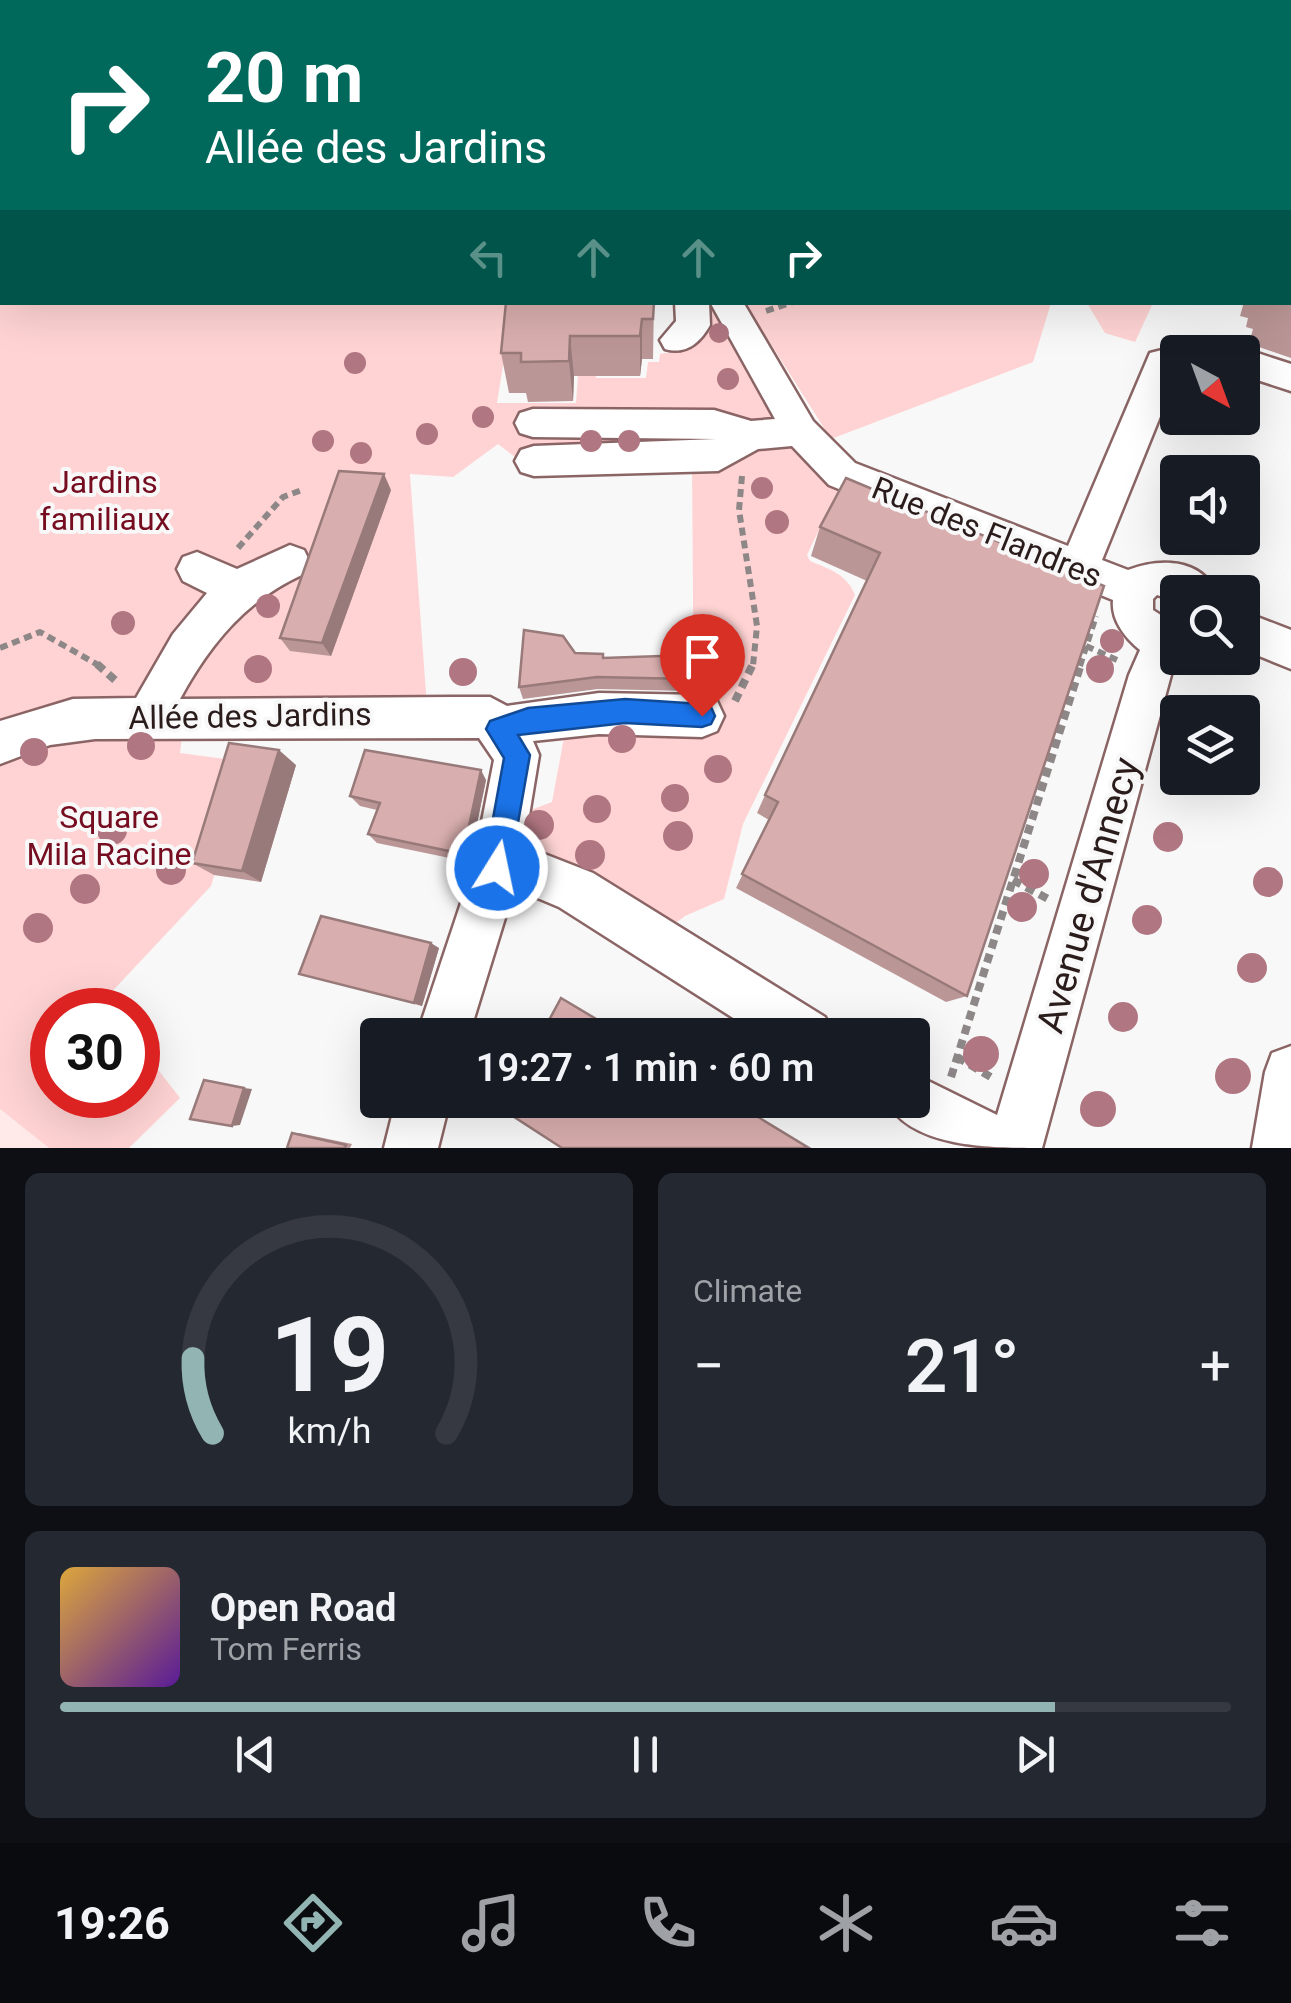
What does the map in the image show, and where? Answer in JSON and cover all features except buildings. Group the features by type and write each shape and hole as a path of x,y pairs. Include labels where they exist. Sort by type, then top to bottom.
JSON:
{"street":[{"path":"677,340 694,325 692,305"},
{"path":"534,461 718,456 748,452 800,431 728,305"},
{"path":"1260,367 1291,378"},
{"path":"1101,587 1160,369"},
{"path":"532,423 714,424 748,452"},
{"name":"Rue des Flandres","path":"800,431 842,474 1101,587"},
{"path":"148,719 216,578 260,572 290,562"},
{"path":"1101,587 1160,577"},
{"path":"1101,587 1130,599 1135,619 1160,636"},
{"path":"1260,637 1291,650"},
{"name":"Avenue d'Annecy","path":"1015,1148 1150,674 1160,660"},
{"name":"Allée des Jardins","path":"0,742 45,722 93,717 472,717 490,718 498,729 528,720 625,711 702,716"},
{"path":"0,726 45,722"},
{"path":"449,1018 497,868 517,755 498,729"},
{"path":"497,868 529,870 576,890 780,1018"},
{"path":"1279,1148 1291,1072"},
{"path":"930,1109 1003,1148"},
{"path":"411,1148 418,1118"}],"path":[{"path":"702,716 730,706 745,690 754,657 756,609 738,506 738,484 748,452"},
{"path":"216,578 268,512 283,497 302,490"},
{"path":"930,1095 1097,614 1101,587"},
{"path":"0,648 40,632 73,647 105,668 148,719"}],"shaded area":[{"path":"0,1109 49,1148 0,1148"}],"green space":[{"path":"0,305 513,305 497,403 576,403 579,362 595,361 596,378 646,378 648,362 659,362 660,354 683,350 702,338 708,307 719,305 843,492 831,505 807,555 810,561 842,577 855,595 743,824 724,899 685,916 665,931 540,854 523,838 520,814 552,802 566,727 694,729 692,463 528,467 498,444 453,477 410,474 427,707 183,727 180,753 248,762 211,886 115,988 30,988 30,1118 160,1118 129,1148 49,1148 0,1109"},
{"path":"746,305 1050,305 1033,362 831,439"},
{"path":"1088,305 1152,305 1135,342 1105,333"},
{"path":"160,1072 180,1098 160,1118"}],"route":[{"path":"497,868 517,755 498,729 528,720 625,711 702,716"}],"park label":[{"name":"Jardins familiaux","path":"105,500"},
{"name":"Square Mila Racine","path":"109,836"}]}
